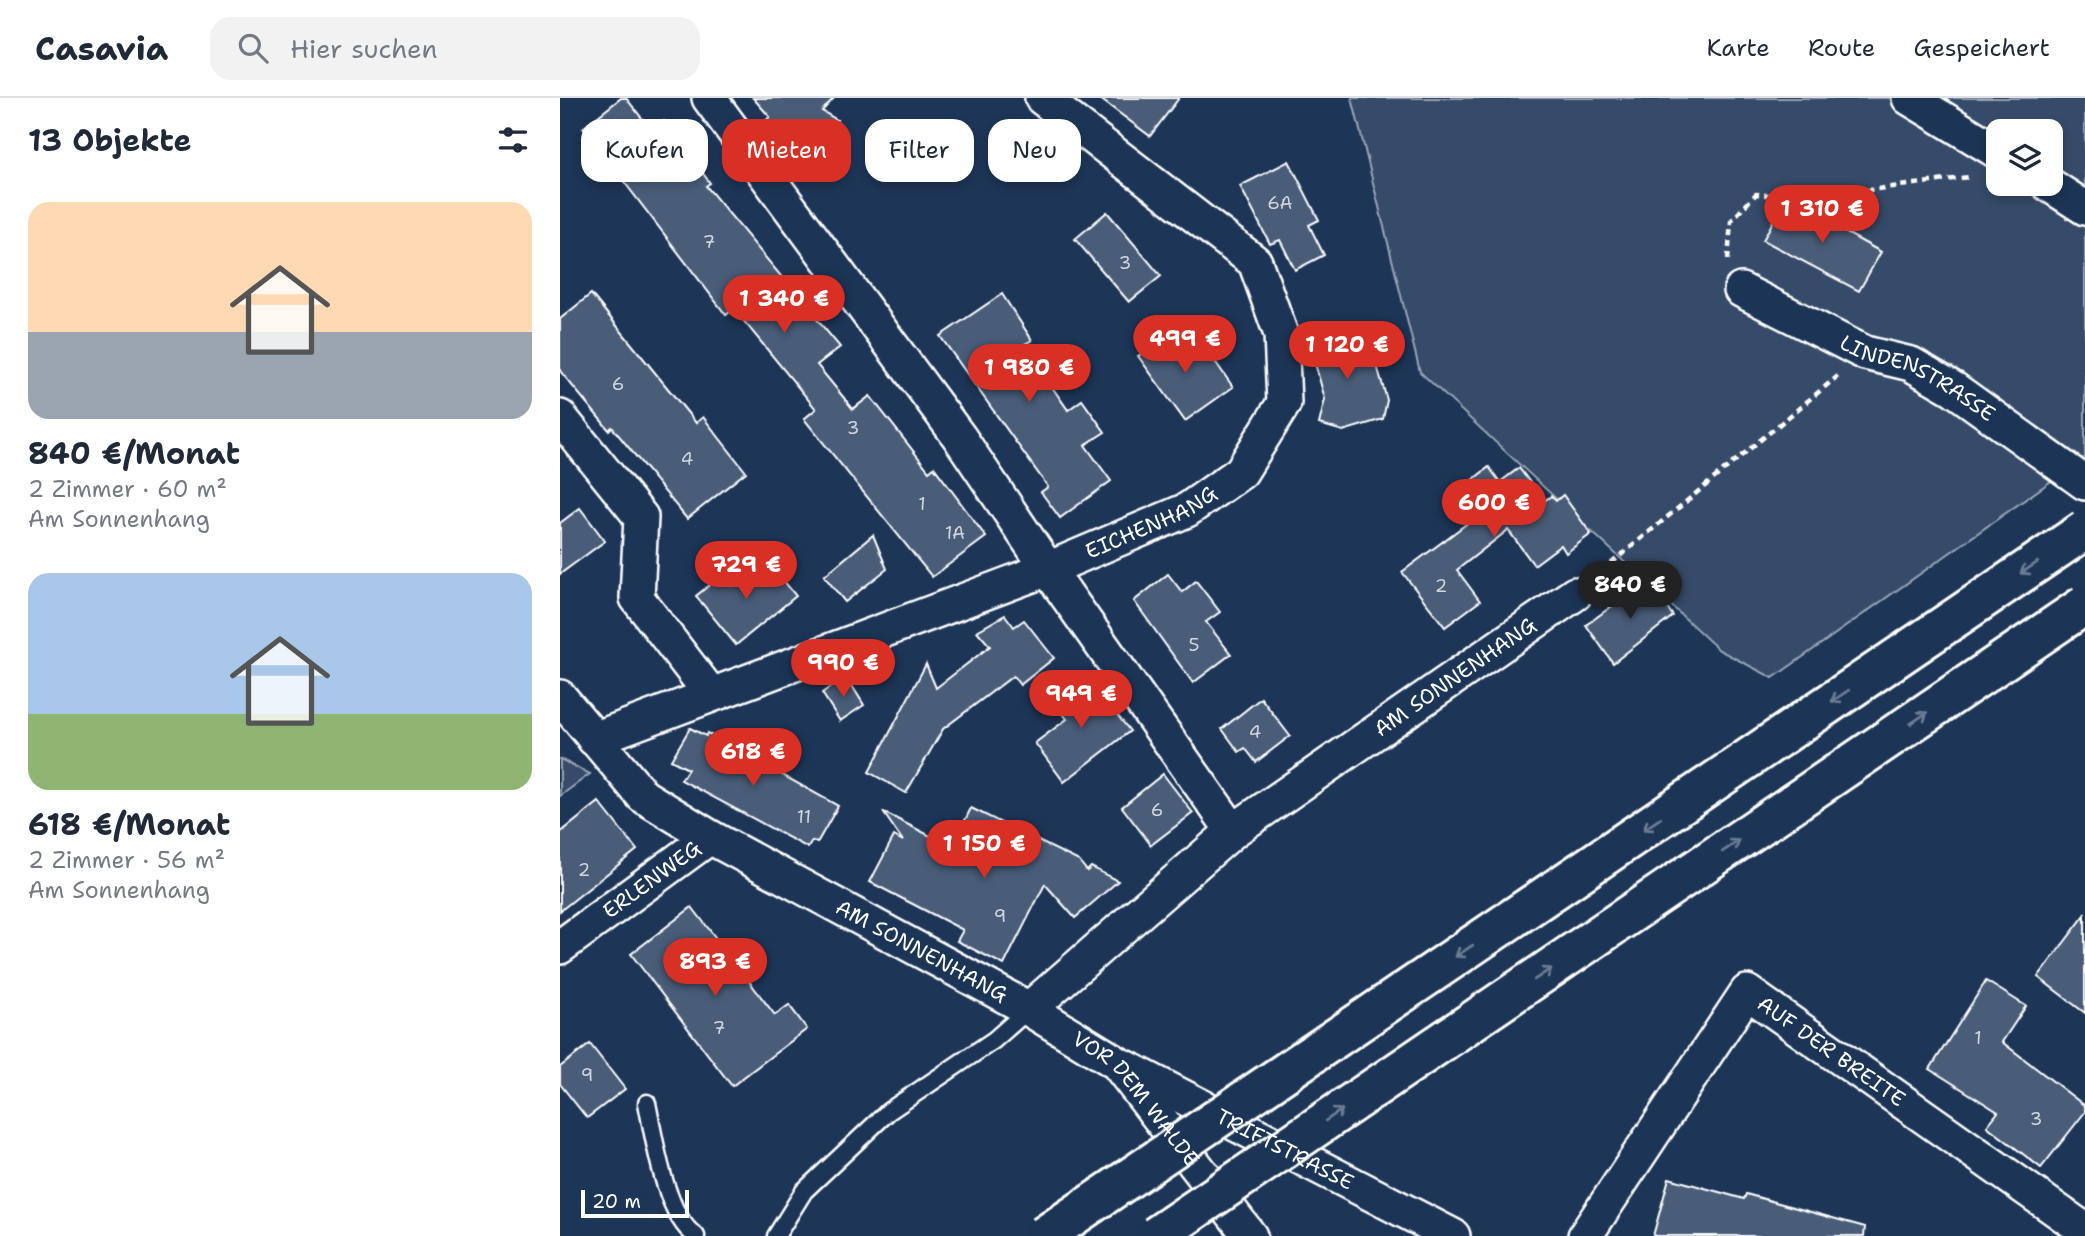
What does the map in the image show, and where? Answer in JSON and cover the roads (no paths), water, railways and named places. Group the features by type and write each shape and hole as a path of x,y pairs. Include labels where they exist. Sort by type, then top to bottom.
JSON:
{"highway":[{"path":"1044,1236 2085,530"},
{"path":"1156,1236 2085,606"}],"street":[{"path":"709,98 929,395 1233,831"},
{"name":"EICHENHANG","path":"594,739 710,693 1048,569 1187,510 1241,472 1284,403 1281,334 1255,262 1041,98"},
{"path":"1909,98 1986,145"},
{"path":"2063,194 2085,208"},
{"name":"LINDENSTRASSE","path":"1741,290 1865,353 1911,364 1954,388 2085,483"},
{"path":"560,417 641,517 637,598 710,693"},
{"name":"AM SONNENHANG","path":"594,739 643,796 710,837 1029,1009 1233,831 1575,594"},
{"path":"560,697 594,739"},
{"name":"ERLENWEG","path":"560,947 710,837"},
{"name":"AUF DER BREITE","path":"1585,1236 1747,992 2085,1230"},
{"name":"VOR DEM WALDE","path":"1029,1009 1117,1063 1250,1236"},
{"name":"TRIFTSTRASSE","path":"1117,1063 1453,1236"},
{"path":"1227,1207 1290,1153"}],"lane":[{"path":"776,1236 804,1191 889,1111 994,1040 1029,1009"},
{"path":"647,1102 661,1168 675,1206 690,1232 696,1236"}]}
